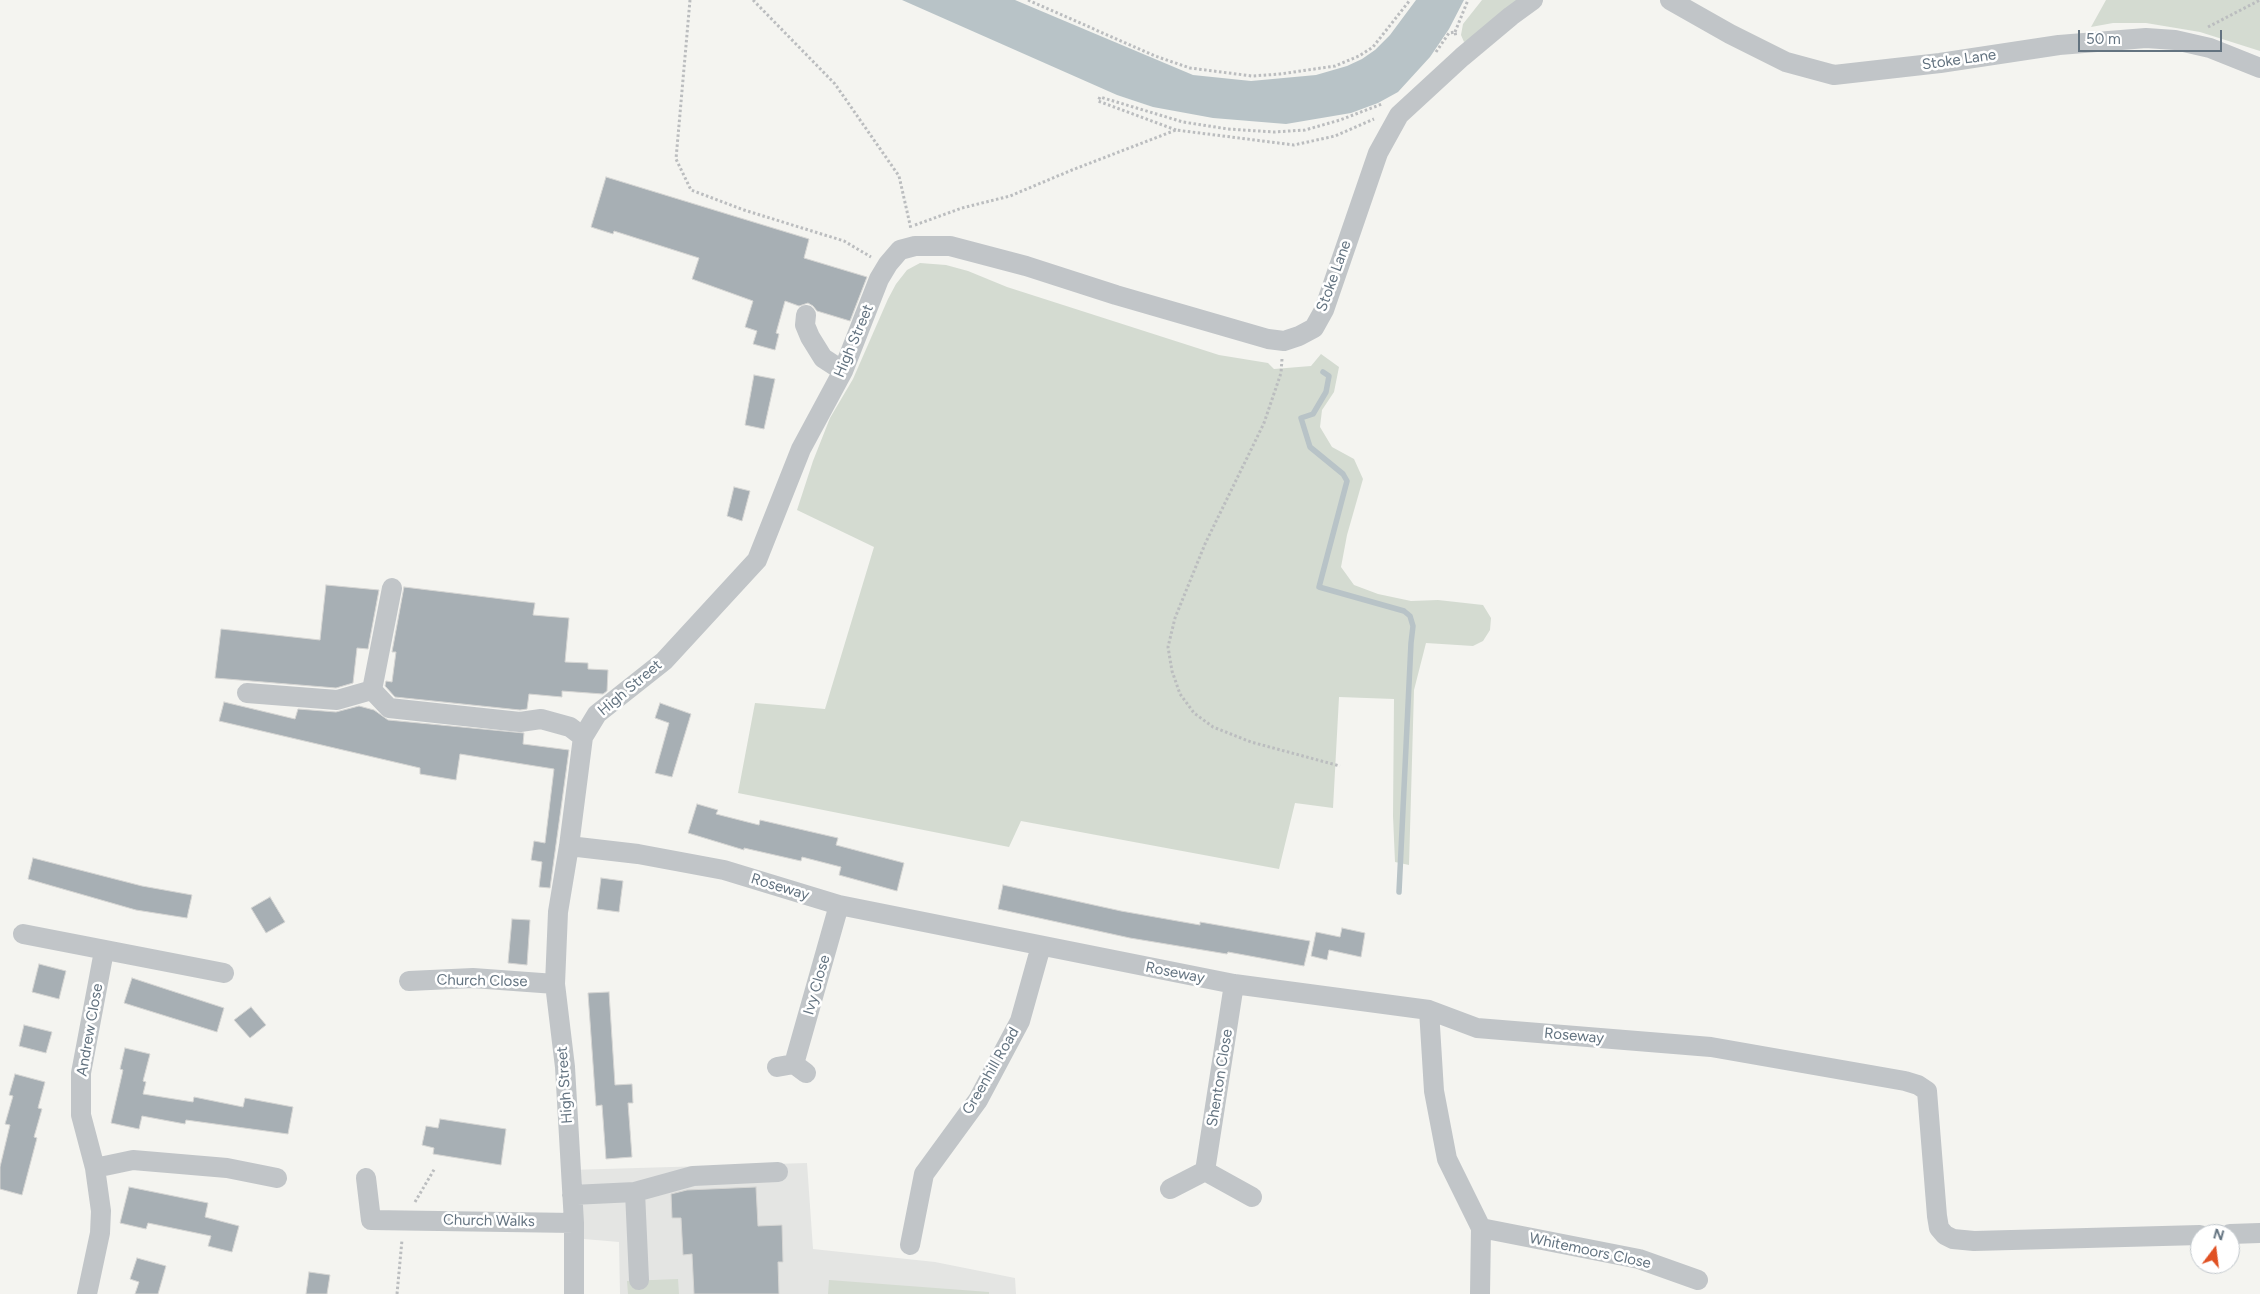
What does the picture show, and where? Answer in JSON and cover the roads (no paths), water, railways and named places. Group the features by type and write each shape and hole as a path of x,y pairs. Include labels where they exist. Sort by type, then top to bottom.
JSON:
{"street":[{"name":"Stoke Lane","path":"914,236 1026,266 1268,339 1284,341 1314,328 1324,310 1378,153 1399,115 1462,56 1533,0"},
{"name":"Stoke Lane","path":"1670,0 1730,34 1786,62 1834,75 1940,63 2059,45 2146,38 2210,48 2260,68"},
{"name":"High Street","path":"574,1294 574,1223 564,1067 555,984 558,912 569,846 583,737 597,714 664,661 756,560 801,449 843,371 879,279 888,264 914,236"},
{"path":"806,316 805,325 823,358 843,371"},
{"path":"372,690 392,588"},
{"path":"372,690 389,708 520,722 541,719 570,727 583,737"},
{"path":"247,693 337,700 372,690"},
{"name":"Roseway","path":"569,846 638,854 724,870 839,905 1234,984 1429,1010 1477,1028 1710,1047 1905,1081 1918,1085 1927,1091 1939,1228 1944,1235 1953,1239 1974,1241 2190,1235"},
{"name":"Ivy Close","path":"793,1068 839,905"},
{"path":"23,934 224,973"},
{"name":"Greenhill Road","path":"910,1245 924,1174 978,1100 1020,1021 1041,946"},
{"name":"Andrew Close","path":"87,1294 100,1233 101,1211 95,1168 81,1115 81,1073 104,951"},
{"name":"Church Close","path":"409,980 473,978 555,984"},
{"name":"Shenton Close","path":"1205,1171 1234,984"},
{"path":"1429,1010 1434,1091 1447,1159 1481,1228 1480,1294"},
{"path":"95,1168 133,1160 227,1168 277,1178"},
{"path":"1170,1190 1205,1171 1252,1197"},
{"path":"572,1195 635,1192 693,1176 778,1172"},
{"name":"Church Walks","path":"366,1178 371,1220 574,1223"},
{"path":"635,1192 639,1280"},
{"name":"Whitemoors Close","path":"1481,1228 1638,1259 1698,1280"},
{"path":"2240,1234 2260,1233"}],"waterway":[{"path":"1323,372 1329,376 1326,392 1313,414 1301,418 1310,447 1343,474 1347,481 1319,587 1404,611 1410,616 1413,626 1399,892"}]}
